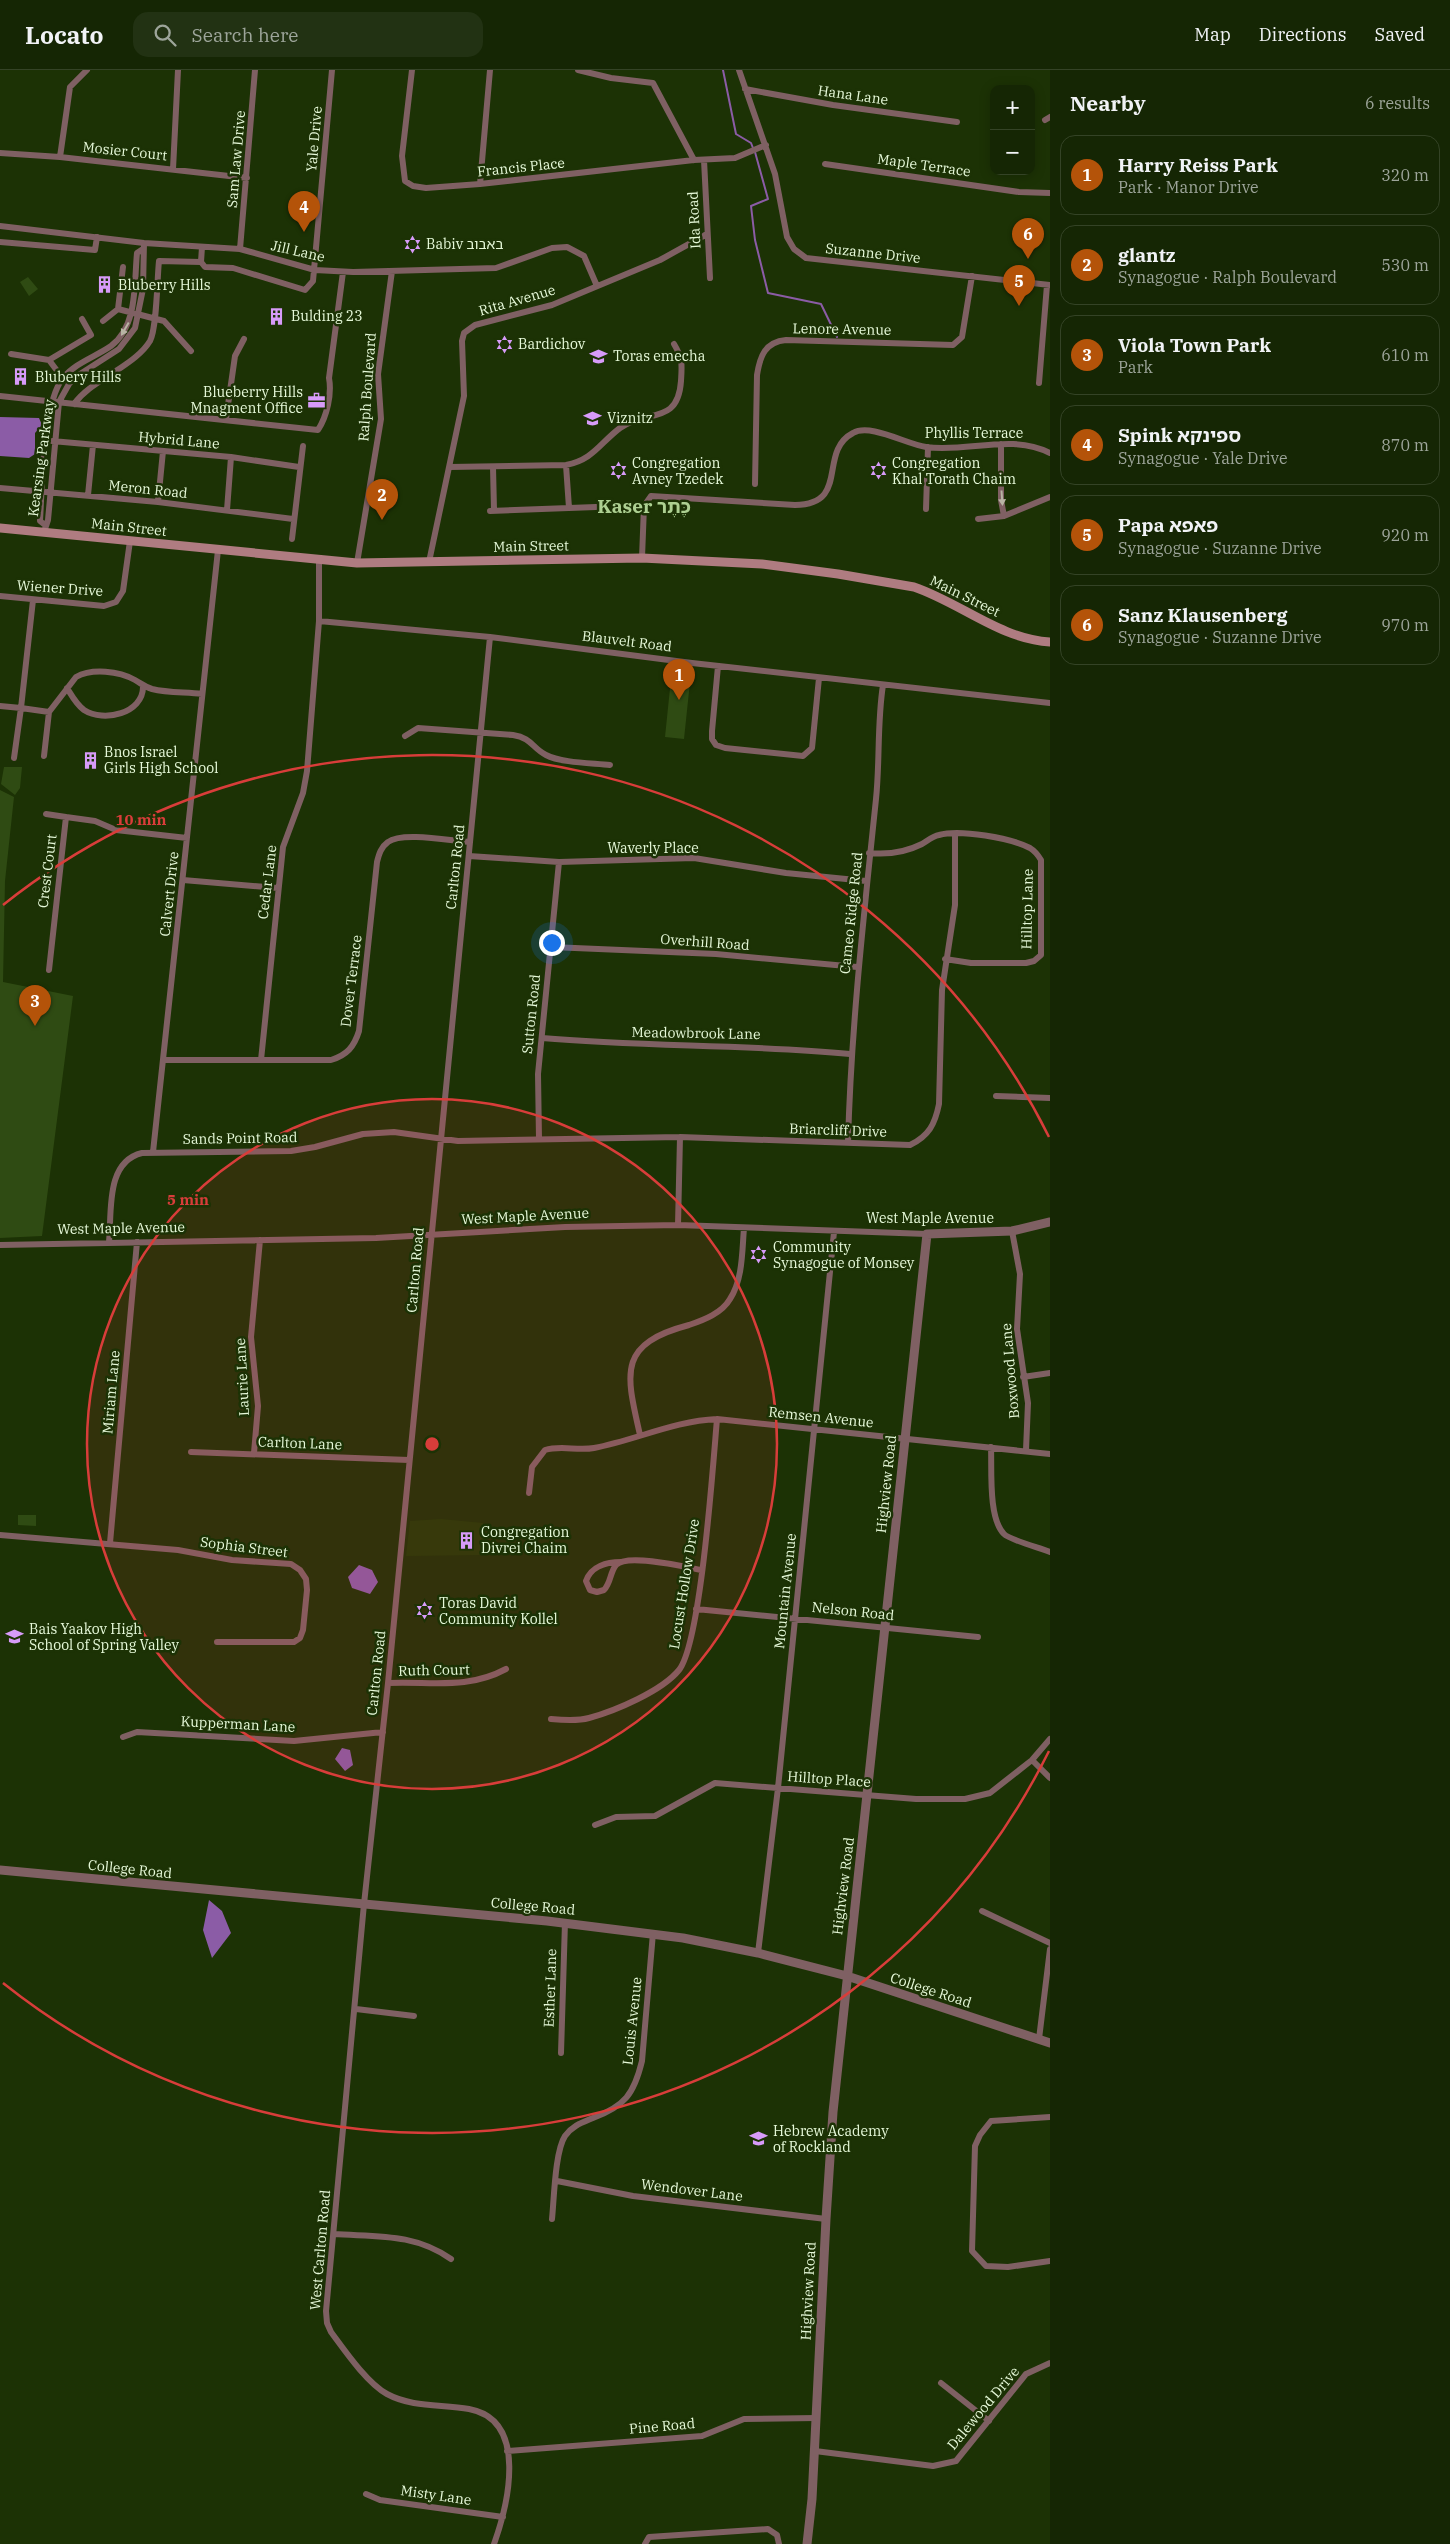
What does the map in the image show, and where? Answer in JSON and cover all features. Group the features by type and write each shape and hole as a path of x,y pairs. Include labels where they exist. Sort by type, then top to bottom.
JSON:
{"main road":[{"name":"Main Street","path":"0,528 44,529 130,541 319,561 356,563 642,558 785,567 914,587 931,593 1020,638 1050,642"}],"street":[{"path":"60,157 70,87 87,70"},
{"path":"173,169 178,70"},
{"name":"Sam Law Drive","path":"240,249 256,70"},
{"name":"Yale Drive","path":"315,270 332,70"},
{"name":"Francis Place","path":"412,70 402,156 405,181 413,186 426,188 480,184 694,160 735,158 766,145"},
{"path":"480,184 490,70"},
{"path":"578,70 611,78 653,83 694,160"},
{"name":"Suzanne Drive","path":"739,70 776,174 787,237 794,249 806,258 1048,285"},
{"name":"Hana Lane","path":"745,90 833,105 957,122"},
{"name":"Mosier Court","path":"0,153 60,157 246,178"},
{"name":"Ida Road","path":"704,160 710,278"},
{"name":"Maple Terrace","path":"825,164 1019,192 1050,193"},
{"name":"Jill Lane","path":"0,226 97,237 143,246 240,249 315,270 342,272 496,268 552,248 567,247 584,256 597,286"},
{"name":"Rita Avenue","path":"430,562 464,396 462,341 464,333 476,325 552,305 660,260 707,234"},
{"path":"0,242 95,250 97,237"},
{"path":"0,249 9,243"},
{"name":"Kearsing Parkway","path":"44,529 40,521 51,402 62,378 77,366 112,346 123,334 131,312 137,253 143,246"},
{"name":"Kearsing Parkway","path":"44,529 48,520 59,402 69,384 77,376 119,350 135,328 145,254 143,246"},
{"path":"202,247 201,262 205,267 233,268 305,290 313,281 315,270"},
{"path":"74,404 81,394 139,355 151,340 156,319 155,307 159,261 201,262"},
{"path":"103,321 118,309 123,267"},
{"name":"Ralph Boulevard","path":"356,563 380,419 378,374 392,271"},
{"path":"0,396 318,430 331,389 329,378 342,272"},
{"name":"Lenore Avenue","path":"755,484 757,375 759,362 765,349 772,343 786,340 953,345 962,337 972,276"},
{"path":"1039,383 1048,285"},
{"path":"118,309 164,321 191,351"},
{"path":"11,354 49,360 91,335 82,319"},
{"path":"226,419 235,356 244,339"},
{"path":"450,467 566,465 581,462 625,425 672,408 680,398 682,358 674,344"},
{"path":"49,360 62,378 69,384"},
{"name":"Phyllis Terrace","path":"642,558 644,506 651,496 806,504 814,502 826,492 830,485 837,448 854,432 870,430 928,447 1001,444 1027,445 1050,453"},
{"name":"Hybrid Lane","path":"47,440 231,457 299,467"},
{"path":"1001,444 1004,516"},
{"path":"88,495 93,445"},
{"path":"292,539 299,467 303,446"},
{"path":"926,509 928,447"},
{"path":"158,502 163,451"},
{"path":"226,510 231,457"},
{"path":"566,465 569,508"},
{"path":"494,467 492,511 596,507"},
{"name":"Meron Road","path":"0,488 158,502 293,519"},
{"path":"978,520 1004,516 1050,497"},
{"name":"Wiener Drive","path":"0,596 104,606 116,602 123,591 130,541"},
{"name":"Calvert Drive","path":"153,1152 218,550"},
{"path":"319,561 319,621"},
{"path":"14,758 33,600"},
{"name":"Blauvelt Road","path":"319,621 490,638 819,678 1050,703"},
{"name":"Cedar Lane","path":"261,1060 283,848 303,793 307,770 319,621"},
{"name":"Carlton Road","path":"364,1904 388,1683 470,842 483,732 490,638"},
{"path":"718,666 712,731 716,745 782,755 803,756 812,748 819,678"},
{"path":"44,756 49,712 76,677 90,672 126,676 143,687 202,694"},
{"name":"Cameo Ridge Road","path":"848,1143 850,1054 857,967 879,766 878,715 883,685"},
{"path":"67,688 75,702 85,710 109,716 133,707 140,699 143,687"},
{"path":"0,706 49,712"},
{"path":"404,736 418,728 523,736 547,756 610,765"},
{"path":"46,814 66,817"},
{"name":"Crest Court","path":"49,970 66,817 95,821 116,830 187,838"},
{"name":"Hilltop Lane","path":"869,854 887,855 898,853 939,835 955,834 994,838 1028,847 1041,860 1041,955 1034,961 1026,963 971,963 945,959"},
{"name":"Briarcliff Drive","path":"440,1139 458,1141 680,1137 910,1145 923,1139 933,1126 939,1104 945,959 955,905 955,834"},
{"name":"Dover Terrace","path":"163,1060 331,1060 346,1054 355,1042 359,1031 377,862 383,846 389,840 402,837 470,842"},
{"name":"Waverly Place","path":"469,856 559,862 694,858 786,873 866,881"},
{"name":"Sutton Road","path":"539,1139 538,1074 559,862"},
{"path":"183,880 278,888"},
{"name":"Overhill Road","path":"551,947 716,954 857,967"},
{"name":"Meadowbrook Lane","path":"542,1038 660,1046 787,1048 850,1054"},
{"path":"996,1096 1050,1098"},
{"name":"Sands Point Road","path":"109,1242 114,1182 119,1168 133,1156 153,1152 291,1150 315,1147 364,1134 394,1132 440,1139"},
{"path":"678,1225 680,1137"},
{"name":"West Maple Avenue","path":"0,1245 431,1235 565,1227 678,1225 927,1234 1012,1231 1050,1222"},
{"path":"640,1435 630,1391 630,1372 635,1355 655,1335 701,1321 718,1311 730,1300 737,1285 744,1228"},
{"name":"Boxwood Lane","path":"1012,1231 1020,1274 1017,1330 1028,1404 1026,1450"},
{"name":"Mountain Avenue","path":"758,1953 778,1788 794,1617 816,1429 834,1232"},
{"name":"Highview Road","path":"807,2544 815,2451 826,2219 847,1976 927,1234"},
{"name":"Laurie Lane","path":"254,1454 258,1406 251,1338 260,1240"},
{"name":"Miriam Lane","path":"110,1543 137,1242"},
{"path":"1023,1377 1050,1373"},
{"name":"Remsen Avenue","path":"529,1493 532,1467 544,1450 565,1447 592,1449 692,1420 718,1419 1050,1454"},
{"name":"Locust Hollow Drive","path":"551,1719 587,1718 657,1690 679,1670 688,1651 696,1609 718,1419"},
{"path":"991,1447 994,1511 997,1524 1005,1535 1050,1552"},
{"name":"Carlton Lane","path":"191,1452 409,1460"},
{"name":"Sophia Street","path":"0,1535 178,1550 232,1560 281,1562 291,1564 300,1570 306,1579 307,1590 303,1630 300,1638 294,1642 217,1642"},
{"path":"621,1562 615,1566 604,1590 597,1592 590,1590 586,1581 589,1573 605,1564 634,1560 665,1563 701,1570"},
{"name":"Nelson Road","path":"696,1609 794,1617 978,1637"},
{"name":"Ruth Court","path":"388,1683 456,1684 477,1682 506,1670"},
{"name":"Kupperman Lane","path":"123,1737 137,1732 294,1741 382,1732"},
{"name":"Hilltop Place","path":"595,1825 616,1817 655,1816 715,1783 916,1799 965,1799 990,1793 1032,1760 1050,1740"},
{"path":"1032,1760 1050,1778"},
{"name":"College Road","path":"0,1870 565,1922 653,1933 758,1953 847,1976 1050,2043"},
{"name":"West Carlton Road","path":"364,1904 356,2009 326,2311 327,2323 344,2350 385,2394 401,2401 429,2406 470,2409 492,2418 504,2435 509,2486 503,2517 494,2544"},
{"path":"982,1910 1050,1943"},
{"name":"Esther Lane","path":"561,2053 565,1922"},
{"name":"Louis Avenue","path":"552,2219 559,2149 570,2131 576,2125 618,2107 633,2091 638,2080 642,2061 653,1933"},
{"path":"1039,2039 1050,1949"},
{"path":"356,2009 414,2016"},
{"path":"1050,2117 991,2121 980,2135 976,2146 972,2251 986,2266 1008,2267 1050,2261"},
{"name":"Wendover Lane","path":"557,2181 633,2196 826,2219"},
{"path":"334,2234 415,2240 430,2245 451,2259"},
{"name":"Dalewood Drive","path":"815,2451 933,2466 956,2461 1026,2374 1050,2363"},
{"path":"941,2383 989,2421"},
{"name":"Pine Road","path":"507,2451 702,2436 744,2419 816,2418"},
{"name":"Misty Lane","path":"366,2494 380,2500 503,2517"},
{"path":"645,2544 649,2538 768,2529 777,2535 779,2544"}],"shaded area":[{"path":"28,277 38,289 29,296 20,282"},
{"path":"0,417 39,418 42,425 35,433 35,454 29,458 0,456"},
{"path":"673,659 692,663 684,739 665,737"},
{"path":"4,767 22,767 20,788 15,795 1,784"},
{"path":"0,790 14,797 5,881 3,982 73,996 42,1236 0,1238"},
{"path":"18,1515 36,1515 36,1526 18,1525"},
{"path":"441,1519 483,1523 485,1555 406,1556 410,1521"},
{"path":"359,1565 372,1570 378,1582 370,1594 352,1588 348,1577"},
{"path":"342,1748 350,1750 353,1765 345,1771 335,1759"},
{"path":"209,1900 222,1911 231,1933 212,1958 203,1930"}],"waterway":[{"path":"723,70 736,134 751,143 753,148"},
{"path":"755,152 768,199 751,206 755,240 768,293 821,304 837,337"}],"place":[{"name":"Spink ספינקא","path":"304,232"},
{"name":"Babiv באבוב","path":"412,244"},
{"name":"Sanz Klausenberg","path":"1028,259"},
{"name":"Bluberry Hills","path":"104,285"},
{"name":"Papa פאפא","path":"1019,306"},
{"name":"Bulding 23","path":"277,316"},
{"name":"Bardichov","path":"504,344"},
{"name":"Toras emecha","path":"599,356"},
{"name":"Blubery Hills","path":"21,377"},
{"name":"Blueberry Hills Mnagment Office","path":"317,400"},
{"name":"Viznitz","path":"593,418"},
{"name":"Congregation Avney Tzedek","path":"618,471"},
{"name":"Congregation Khal Torath Chaim","path":"878,471"},
{"name":"glantz","path":"382,520"},
{"name":"Harry Reiss Park","path":"679,700"},
{"name":"Bnos Israel Girls High School","path":"90,760"},
{"name":"Viola Town Park","path":"35,1026"},
{"name":"Community Synagogue of Monsey","path":"759,1255"},
{"name":"Congregation Divrei Chaim","path":"467,1540"},
{"name":"Toras David Community Kollel","path":"425,1611"},
{"name":"Bais Yaakov High School of Spring Valley","path":"15,1637"},
{"name":"Hebrew Academy of Rockland","path":"759,2139"}],"district":[{"name":"Kaser כֶּתֶר","path":"644,506"}]}
